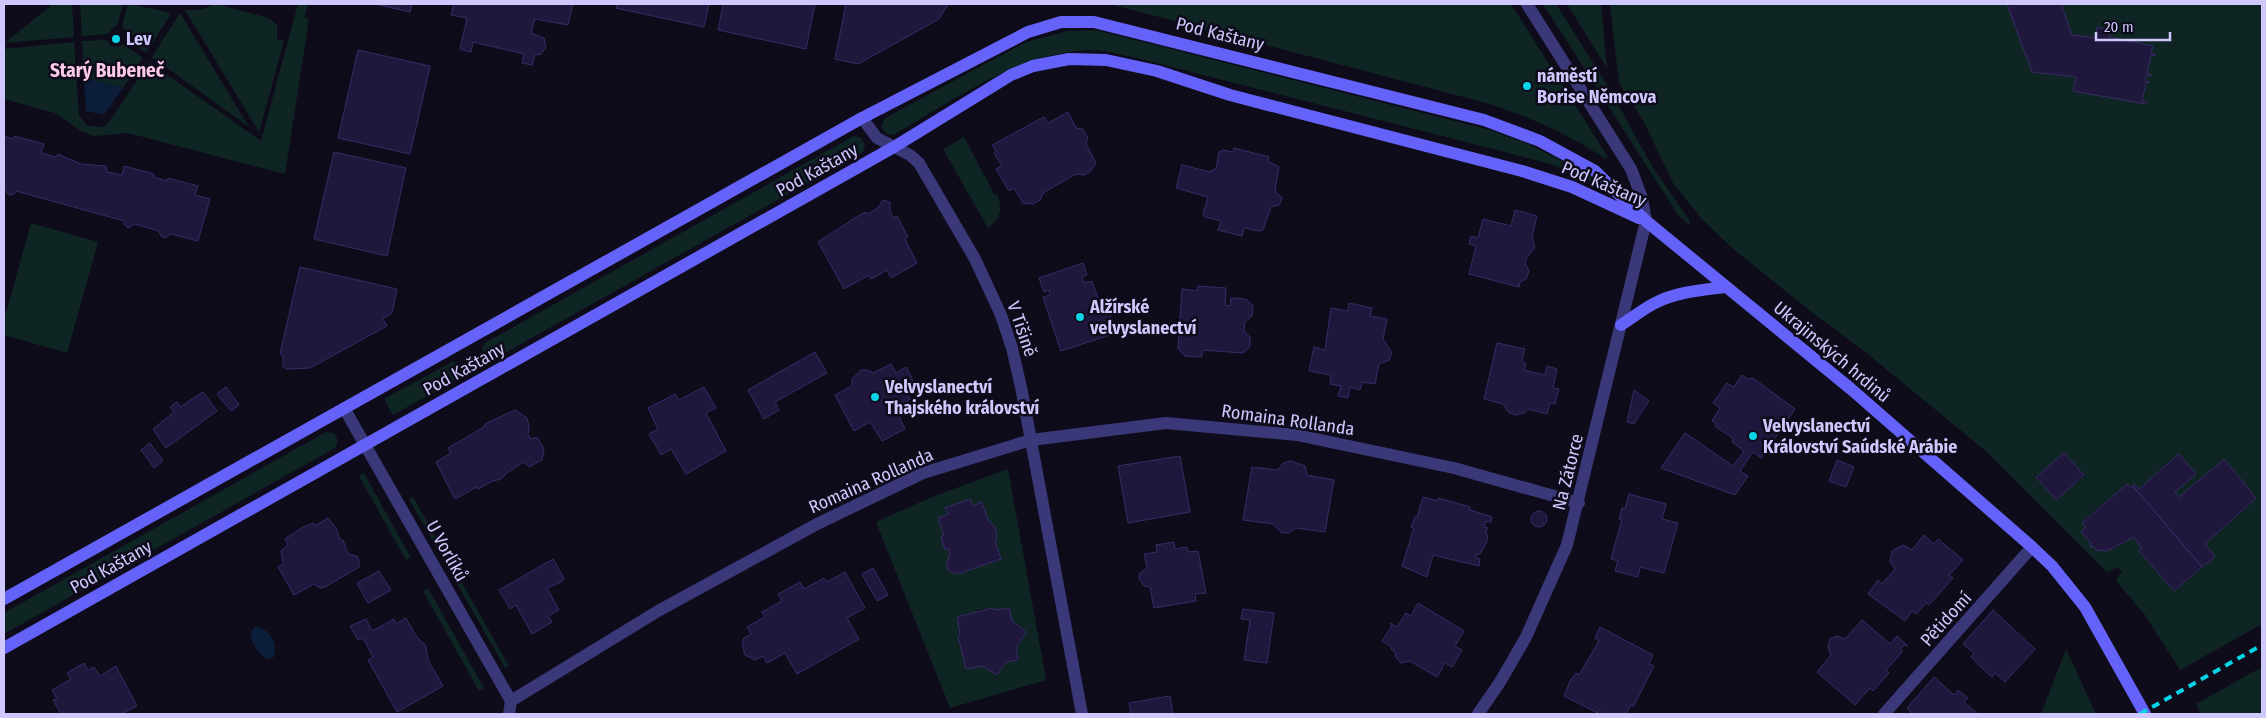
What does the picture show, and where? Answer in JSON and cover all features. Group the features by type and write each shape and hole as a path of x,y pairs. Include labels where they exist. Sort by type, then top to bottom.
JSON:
{"main road":[{"name":"Pod Kaštany","path":"4,599 862,118 1028,32 1061,22 1094,22 1484,120 1548,145 1595,170 1646,221"},
{"name":"Pod Kaštany","path":"4,648 894,147 1011,75 1033,66 1069,59 1106,60 1157,71 1230,95 1522,171 1572,187 1646,221"},
{"name":"Ukrajinských hrdinů","path":"1646,221 1851,390 2032,546 2052,566 2085,607 2145,714"},
{"path":"1621,325 1667,299 1683,294 1725,287"}],"street":[{"path":"1528,4 1631,169 1642,198 1646,221"},
{"name":"V Tišině","path":"862,118 877,138 910,155 920,164 975,259 1001,315 1012,348 1031,440 1082,714"},
{"name":"Na Zátorce","path":"1478,714 1500,682 1526,637 1567,545 1579,503 1646,221"},
{"name":"U Vorlíků","path":"344,408 511,701"},
{"name":"Romaina Rollanda","path":"511,701 658,611 817,524 923,473 1031,440 1166,423 1297,435 1454,468 1579,503"},
{"name":"Pětidomí","path":"1884,714 2032,546"},
{"path":"509,714 511,701"}],"green space":[{"path":"53,4 72,4 74,37 5,43"},
{"path":"80,4 123,4 117,26 112,28 108,34 82,36"},
{"path":"128,4 168,12 170,15 146,53 127,40 127,33 122,26"},
{"path":"216,4 269,18 277,25 277,39 284,41 259,132 185,10 200,10"},
{"path":"298,4 308,4 304,17 309,19 285,174 128,133 94,136 81,131 55,113 4,99 4,49 74,42 79,116 88,126 104,127 110,121 149,62 261,141"},
{"name":"náměstí Borise Němcova","path":"1110,4 1511,4 1608,157 1604,158 1577,141 1549,127 1490,104"},
{"path":"1543,4 1556,4 1609,88 1653,168 1690,221 1689,225 1678,215"},
{"path":"1567,4 1601,4 1607,68"},
{"path":"1610,4 2007,4 2032,72 2076,77 2074,91 2146,104 2147,102 2142,101 2146,83 2150,82 2145,81 2146,76 2152,75 2147,74 2151,55 2155,54 2151,53 2152,46 2109,37 2110,30 2098,27 2095,38 2072,35 2061,4 2262,4 2262,624 2180,670 2145,615 2116,581 2122,571 2118,567 2107,572 1987,452 1864,351 1809,310 1731,247 1701,218 1673,183 1643,120 1619,83","holes":["2064,453 2084,476 2056,500 2037,477","2179,454 2196,474 2175,492 2179,497 2224,460 2256,498 2205,544 2215,557 2174,591 2139,551 2142,548 2134,537 2113,548 2102,550 2093,546 2090,548 2091,543 2081,532 2086,527 2082,522 2127,484 2131,488 2135,484 2139,489"]},
{"path":"180,13 249,127 152,57"},
{"path":"1096,30 1490,130 1528,144 1602,181 1599,185 1551,164 1137,58 1097,50 1064,53 1038,59 1013,69 964,93 893,135 886,134 881,126 885,118 1026,42 1068,31"},
{"path":"107,40 111,46 119,47 123,44 143,58 123,88 84,78 82,41"},
{"path":"854,136 862,138 865,145 863,152 494,359 486,357 482,349 485,343"},
{"path":"964,137 994,194 998,196 1001,208 998,218 988,228 943,149"},
{"path":"31,223 98,242 67,353 4,335 4,320"},
{"path":"452,362 459,363 462,371 459,378 393,415 384,399"},
{"path":"326,432 334,433 338,441 335,448 4,634 4,613"},
{"path":"1008,469 1046,680 950,708 876,522 932,497","holes":["970,499 973,506 982,502 988,520 996,529 995,541 1001,559 957,574 949,571 946,565 950,554 948,548 945,550 941,536 944,535 938,518 948,514 945,508","992,608 996,610 1009,608 1012,621 1026,632 1016,647 1018,660 1006,662 996,675 961,650 958,637 977,610"]},
{"path":"364,473 411,558 406,560 359,476"},
{"path":"413,497 509,666 505,668 409,499"},
{"path":"428,588 484,688 479,691 423,591"},
{"path":"2066,649 2096,714 2041,714"},
{"path":"2262,667 2262,714 2201,714 2196,704"}],"water":[{"path":"84,78 123,88 104,115 86,111"},
{"path":"256,626 265,630 272,638 275,648 273,658 267,659 263,656 253,643 251,634 252,629"}],"building":[{"path":"375,4 412,4 410,12"},
{"path":"454,4 573,4 568,25 535,19 531,33 544,38 546,47 541,54 535,55 532,65 522,63 524,54 473,42 471,52 460,49 467,18 451,15"},
{"path":"617,4 709,4 704,27 616,8"},
{"path":"723,4 815,4 806,49 718,30"},
{"path":"846,4 948,4 939,19 858,64 835,59"},
{"path":"2007,4 2061,4 2072,35 2095,38 2097,27 2110,30 2109,37 2153,46 2151,53 2155,54 2155,56 2151,55 2147,74 2152,75 2146,76 2145,81 2150,82 2146,83 2142,101 2147,102 2146,104 2073,91 2076,77 2032,72"},
{"path":"358,50 430,66 410,154 338,138"},
{"path":"1068,112 1076,128 1083,129 1088,138 1086,144 1096,163 1090,172 1084,175 1076,174 1043,193 1040,200 1033,204 1023,203 1014,188 1009,191 996,169 1002,166 994,153 996,151 992,145 1044,117 1048,123"},
{"path":"4,136 13,139 14,136 44,144 41,153 56,157 58,154 81,164 106,166 107,172 122,175 124,166 154,174 153,177 167,181 168,178 198,186 195,195 210,199 198,241 171,234 164,238 159,231 135,224 128,228 124,221 16,191 14,194 9,195 4,188"},
{"path":"1234,148 1269,157 1268,161 1279,167 1275,191 1282,198 1279,205 1271,207 1263,230 1244,228 1242,236 1218,230 1221,221 1205,217 1203,214 1208,198 1176,188 1182,165 1210,172 1216,168 1219,152 1223,150 1233,152"},
{"path":"334,152 406,168 387,256 314,239"},
{"path":"883,200 890,202 890,211 893,218 897,216 908,237 905,239 917,263 891,278 887,270 871,279 869,275 844,289 818,242 858,216 878,208"},
{"path":"1515,210 1537,216 1532,237 1535,248 1527,257 1525,263 1529,271 1526,279 1520,282 1519,287 1469,274 1476,246 1469,244 1471,236 1478,238 1483,219 1511,226"},
{"name":"Alžírské velvyslanectví","path":"1083,263 1087,275 1082,277 1084,283 1092,281 1099,301 1105,299 1116,333 1061,351 1043,297 1050,295 1049,290 1044,292 1039,278"},
{"path":"300,267 397,289 392,313 383,319 387,326 310,368 287,369 283,367 283,355 280,354"},
{"path":"1198,286 1226,288 1225,305 1230,306 1231,298 1246,299 1253,306 1252,316 1245,322 1244,331 1250,337 1250,347 1243,353 1202,350 1202,357 1185,356 1178,349 1182,289 1197,291"},
{"path":"1349,303 1372,308 1370,316 1387,319 1383,339 1392,353 1389,360 1379,364 1375,384 1362,382 1360,390 1350,387 1348,398 1338,396 1341,386 1330,384 1331,375 1309,371 1314,347 1325,350 1331,308 1348,311"},
{"path":"1497,343 1525,349 1522,360 1526,365 1524,370 1545,375 1547,366 1557,369 1553,388 1559,389 1555,404 1550,403 1547,414 1528,409 1524,413 1515,415 1508,412 1503,404 1484,399"},
{"path":"815,352 827,373 775,402 779,410 764,419 748,390"},
{"path":"891,364 896,373 906,367 917,388 915,389 913,385 905,390 910,399 895,408 905,429 882,441 870,422 854,431 835,395 852,386 852,379 861,370 868,370 873,373"},
{"name":"Velvyslanectví Království Saúdské Arábie","path":"1742,375 1748,379 1753,378 1795,409 1761,458 1753,452 1740,471 1748,476 1735,495 1661,468 1685,433 1733,466 1744,451 1732,442 1734,439 1715,426 1717,424 1712,421 1720,408 1713,403 1727,383 1734,387"},
{"path":"226,387 239,405 231,411 217,394"},
{"path":"704,387 716,408 706,413 726,451 686,474 671,449 661,455 649,434 658,429 648,408 675,394 679,400"},
{"path":"1634,390 1649,401 1634,424 1627,422"},
{"path":"203,392 217,411 166,448 153,429 174,412 170,407 177,402 180,407"},
{"path":"515,410 527,418 529,426 528,435 531,439 537,437 544,449 542,460 529,467 524,462 501,479 478,489 477,487 455,499 436,462 451,453 448,448 484,427 485,424"},
{"path":"150,443 163,461 154,468 141,450"},
{"path":"2064,453 2084,475 2056,500 2036,477"},
{"path":"2179,454 2196,474 2175,492 2179,497 2224,459 2256,498 2205,544 2215,557 2202,567 2133,486 2134,484 2139,489"},
{"path":"1180,456 1190,512 1128,523 1118,466"},
{"path":"1837,460 1854,467 1846,487 1829,481"},
{"path":"1291,461 1305,466 1307,475 1334,480 1325,532 1296,528 1289,533 1282,533 1273,524 1243,520 1252,467 1278,470 1283,463"},
{"path":"2127,484 2131,488 2133,486 2202,567 2174,591 2139,551 2142,548 2134,537 2107,551 2096,550 2093,546 2090,548 2091,543 2081,532 2086,527 2082,523"},
{"path":"1629,494 1666,504 1662,519 1678,523 1664,573 1640,567 1638,577 1615,571 1618,561 1611,559 1622,519 1619,519 1622,508 1625,509"},
{"path":"1423,497 1437,501 1438,498 1470,507 1470,510 1492,517 1491,522 1486,521 1484,527 1488,528 1486,531 1488,540 1480,554 1477,554 1476,558 1480,559 1479,566 1433,555 1427,577 1402,566 1414,528 1411,527 1415,517 1417,517"},
{"path":"970,499 973,506 982,502 988,520 995,527 997,536 995,541 1001,559 957,574 949,571 946,565 950,554 948,548 945,550 941,536 944,535 938,518 948,514 945,508"},
{"path":"1536,511 1542,511 1547,516 1545,525 1536,527 1531,522 1531,516"},
{"path":"328,518 336,528 340,540 343,540 348,554 357,556 359,567 325,587 320,588 314,584 294,595 278,567 283,564 281,551 288,545 285,539 303,527 314,523 315,526"},
{"path":"1924,535 1934,544 1938,539 1963,560 1949,575 1953,578 1929,605 1926,603 1916,614 1912,611 1905,621 1868,594 1878,580 1882,584 1895,569 1890,562 1892,551 1903,545 1912,550"},
{"path":"1174,542 1175,549 1187,547 1188,552 1198,551 1206,593 1195,594 1196,601 1154,608 1150,587 1144,586 1139,579 1140,573 1147,568 1144,554 1157,552 1156,545"},
{"path":"553,559 564,578 561,582 547,588 559,610 548,616 552,622 532,634 516,605 510,609 499,590"},
{"path":"873,568 888,595 877,601 862,574"},
{"path":"379,571 391,590 368,603 357,583"},
{"path":"845,572 865,608 847,618 859,639 797,674 785,653 767,663 763,656 755,660 745,655 742,643 744,638 751,634 747,627 765,617 762,612 782,601 778,594 800,582 804,589 824,578 827,582"},
{"path":"1418,603 1464,631 1455,646 1462,650 1452,667 1445,663 1437,677 1410,661 1401,663 1396,658 1395,652 1391,649 1392,647 1382,641 1392,626 1390,623 1397,627 1406,613 1411,616"},
{"path":"992,608 996,610 1009,608 1012,621 1026,632 1016,647 1018,660 1006,662 997,675 983,666 966,669 958,637 960,634 957,617"},
{"path":"1243,609 1274,613 1267,663 1244,660 1250,620 1241,619"},
{"path":"1993,610 2035,649 2005,682 1995,673 1992,677 1988,674 1971,657 1974,653 1963,644"},
{"path":"406,618 416,636 426,646 428,660 443,686 397,712 368,660 373,657 363,638 358,640 350,626 366,619 372,631 394,619 396,624"},
{"path":"1862,620 1890,644 1897,636 1908,646 1904,645 1900,649 1903,651 1886,670 1889,673 1873,691 1870,688 1855,705 1817,672 1831,655 1828,647 1830,639 1837,636 1845,639"},
{"path":"1600,627 1653,655 1649,664 1654,666 1633,707 1631,705 1626,714 1604,714 1599,710 1598,713 1564,696 1570,681 1576,673 1579,675 1599,641 1595,638"},
{"path":"84,663 88,670 94,667 100,676 116,666 137,706 121,714 61,714 53,700 57,699 52,690 71,679 67,673"},
{"path":"1934,677 1954,695 1958,690 1968,698 1964,702 1978,714 1913,714 1907,708"},
{"path":"1170,696 1173,714 1131,714 1129,703"}],"railway":[{"path":"2140,714 2262,645"}],"place":[{"name":"Lev","path":"116,39"},
{"name":"náměstí Borise Němcova","path":"1527,86"},
{"name":"Alžírské velvyslanectví","path":"1080,317"},
{"name":"Velvyslanectví Thajského království","path":"875,397"},
{"name":"Velvyslanectví Království Saúdské Arábie","path":"1753,436"}],"district":[{"name":"Starý Bubeneč","path":"107,70"}]}
